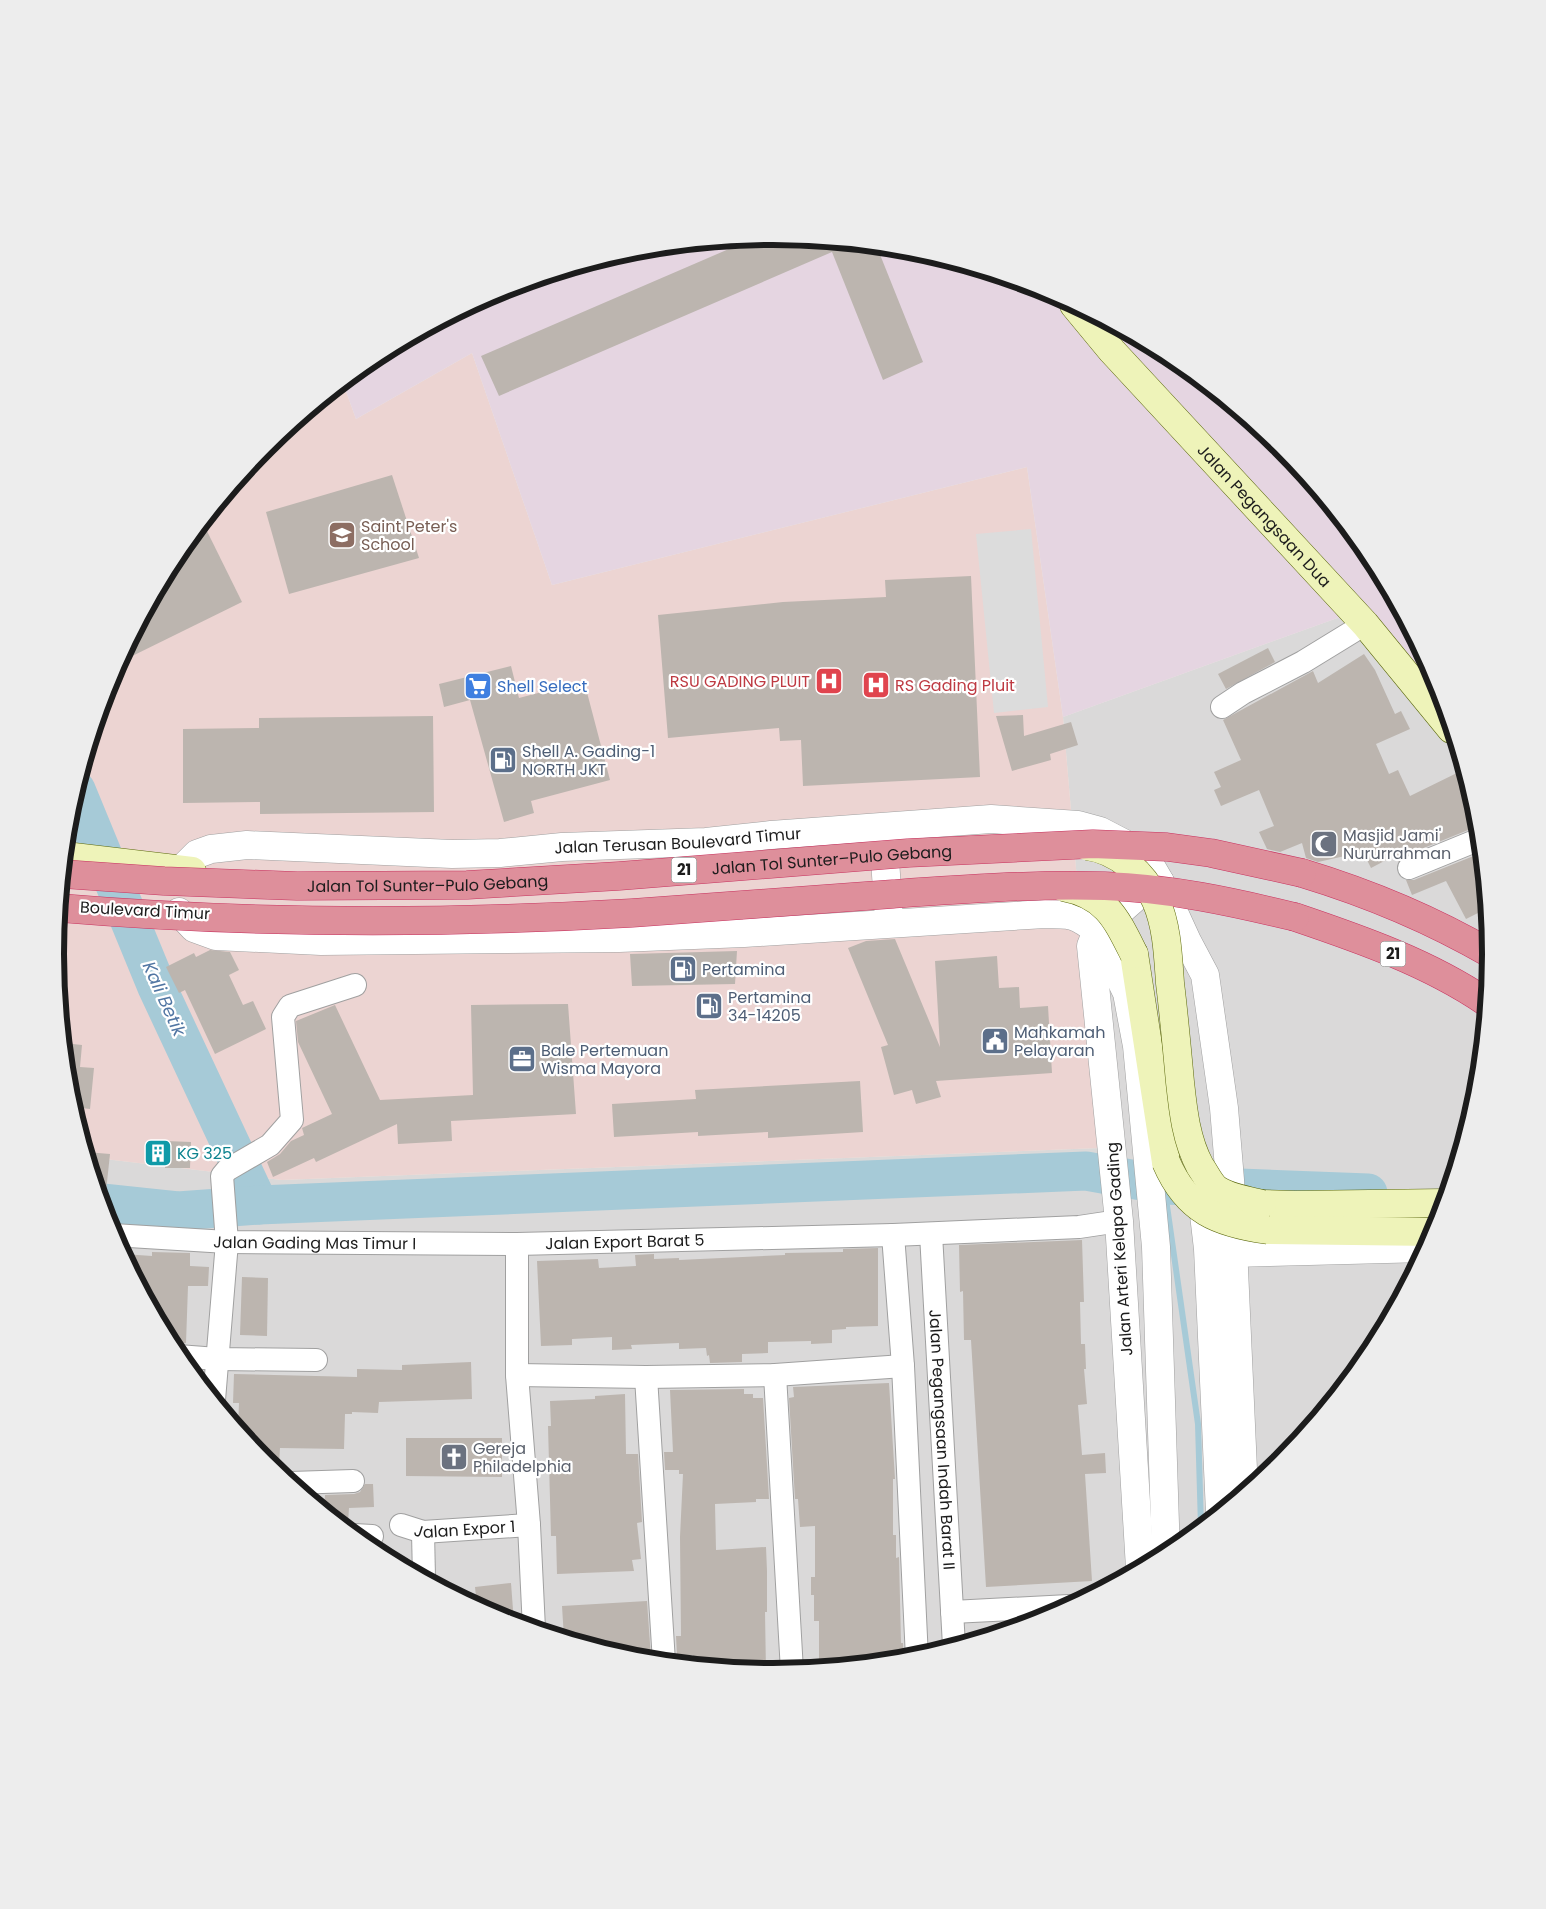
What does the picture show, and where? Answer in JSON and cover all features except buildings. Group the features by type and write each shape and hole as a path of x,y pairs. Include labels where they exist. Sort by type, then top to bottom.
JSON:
{"highway":[{"name":"Jalan Tol Sunter–Pulo Gebang","path":"69,874 164,881 297,886 467,885 619,876 908,853 1093,844 1139,845 1211,853 1302,873 1350,888 1388,903 1462,937 1482,949"},
{"name":"21","path":"65,907 231,919 306,921 480,920 631,913 985,888 1105,886 1201,896 1295,917 1390,952 1437,974 1481,999"}],"main road":[{"name":"Jalan Pegangsaan Dua","path":"1083,316 1112,351 1365,624 1441,717"},
{"path":"77,857 181,870 219,872 529,876 965,847 1026,844 1079,845 1097,848 1110,852 1133,868 1150,889 1156,902 1166,936 1183,1114 1193,1153 1209,1181 1216,1189 1262,1204 1437,1203"},
{"name":"Boulevard Timur","path":"65,907 323,919 537,915 1032,884 1074,889 1088,893 1109,911 1119,923 1134,954 1166,1162 1173,1178 1184,1194 1203,1212 1247,1227 1287,1230 1425,1232"}],"street":[{"path":"1222,707 1243,693 1303,662 1365,624"},
{"name":"Jalan Terusan Boulevard Timur","path":"181,870 197,854 211,849 247,845 452,854 500,853 562,847 706,842 771,835 991,820 1078,826 1100,831 1125,844 1149,864 1160,882"},
{"path":"883,827 890,924"},
{"path":"1409,868 1473,842"},
{"path":"179,912 194,928 216,936 284,941 618,938 744,934 1045,914 1070,914 1097,930 1137,896 1160,882 1186,941 1205,975 1224,1108 1230,1180 1224,1249 1220,1505"},
{"name":"Jalan Arteri Kelapa Gading","path":"1097,930 1091,946 1118,1213 1143,1560"},
{"name":"Jalan Arteri Kelapa Gading","path":"1097,930 1127,993 1137,1046 1157,1267 1166,1545"},
{"path":"1186,941 1183,976 1187,1061 1194,1129 1224,1249 1244,1452 1244,1485"},
{"path":"215,1392 227,1236 222,1176 227,1170 270,1145 292,1120 283,1017 290,1006 355,985"},
{"name":"Jalan Export Barat 5","path":"517,1244 931,1234 1079,1227 1118,1213"},
{"name":"Jalan Pegangsaan Indah Barat II","path":"931,1234 954,1641"},
{"name":"Jalan Gading Mas Timur I","path":"122,1235 517,1244"},
{"path":"894,1235 903,1366 916,1649"},
{"path":"517,1244 516,1376 529,1525 534,1622"},
{"path":"1224,1249 1418,1248"},
{"path":"189,1357 316,1360"},
{"path":"516,1376 646,1377 775,1375 903,1366"},
{"path":"775,1375 792,1663"},
{"path":"646,1377 664,1655"},
{"path":"299,1483 353,1481"},
{"name":"Jalan Expor 1","path":"401,1525 423,1532 529,1525"},
{"path":"423,1532 424,1572"},
{"path":"952,1612 1051,1607"}],"shaded area":[{"path":"773,245 866,251 957,269 1044,299 1087,318 1128,340 1205,392 1241,421 1275,453 1336,523 1363,560 1409,641 1446,730 1343,616 1063,717 1027,467 552,585 472,353 356,419 345,389 379,365 418,340 459,318 502,299 589,269 680,251"},
{"path":"472,353 552,585 1027,467 1063,717 1100,1148 282,1180 94,1158 77,1093 70,1047 65,1001 64,954 65,908 77,816 101,727 137,641 183,560 210,523 271,453 305,421 345,389 356,419"},
{"path":"1031,529 1048,707 994,713 976,534"},
{"path":"1343,616 1446,730 1469,816 1481,908 1481,1001 1469,1093 1445,1182 1409,1268 1363,1349 1336,1386 1275,1456 1241,1488 1205,1517 1128,1569 1087,1591 1044,1610 957,1640 866,1658 819,1662 773,1664 680,1658 589,1640 545,1626 459,1591 418,1569 341,1517 305,1488 271,1456 210,1386 183,1349 137,1268 118,1226 94,1158 282,1180 1100,1148 1063,717"}],"waterway":[{"name":"Kali Betik","path":"81,801 157,987 259,1205"},
{"path":"109,1204 178,1211 259,1205 1086,1171 1164,1185 1368,1193"},
{"path":"1164,1185 1198,1424 1201,1520"}],"place":[{"name":"Saint Peter's School","path":"342,535"},
{"name":"RSU GADING PLUIT","path":"829,681"},
{"name":"RS Gading Pluit","path":"876,685"},
{"name":"Shell Select","path":"478,686"},
{"name":"Shell A. Gading-1 NORTH JKT","path":"503,760"},
{"name":"Masjid Jami' Nururrahman","path":"1324,844"},
{"name":"Pertamina","path":"683,969"},
{"name":"Pertamina 34-14205","path":"709,1006"},
{"name":"Mahkamah Pelayaran","path":"995,1041"},
{"name":"Bale Pertemuan Wisma Mayora","path":"522,1059"},
{"name":"KG 325","path":"158,1153"},
{"name":"Gereja Philadelphia","path":"454,1457"}]}
